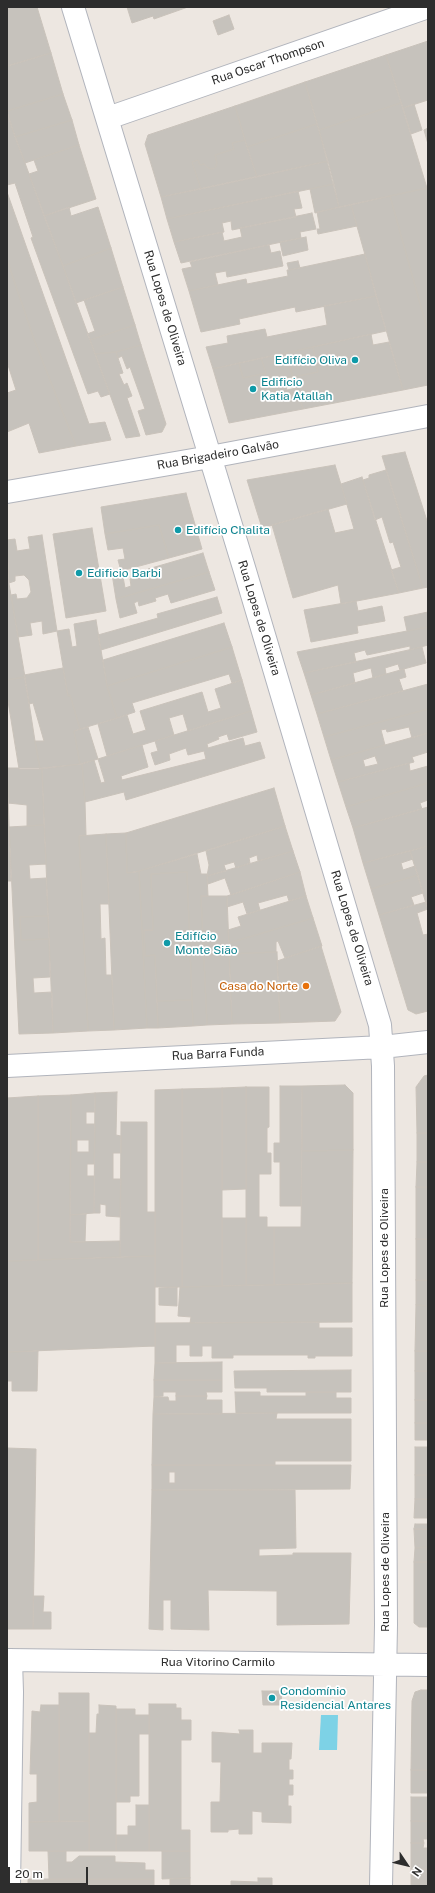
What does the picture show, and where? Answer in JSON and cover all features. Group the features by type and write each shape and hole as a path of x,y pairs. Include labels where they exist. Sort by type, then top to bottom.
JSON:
{"street":[{"name":"Rua Lopes de Oliveira","path":"73,7 108,118 376,1009 382,1046 385,1664 382,1886"},
{"name":"Rua Oscar Thompson","path":"108,118 428,7"},
{"name":"Rua Brigadeiro Galvão","path":"7,492 210,457 428,416"},
{"name":"Rua Barra Funda","path":"7,1066 382,1046 428,1042"},
{"name":"Rua Vitorino Carmilo","path":"9,1660 428,1665"},
{"path":"9,1660 12,1692 9,1886"}],"water":[{"path":"321,1715 338,1715 337,1750 319,1750"}],"building":[{"path":"7,7 37,7 51,53 8,66"},
{"path":"127,7 188,7 154,19 153,16 132,23"},
{"path":"229,15 234,29 218,35 213,21"},
{"path":"428,41 428,100 403,108 386,55"},
{"path":"51,53 63,94 7,111 7,66"},
{"path":"386,55 401,103 319,130 305,82"},
{"path":"305,82 317,124 247,147 235,106"},
{"path":"63,94 72,120 15,137 7,111"},
{"path":"401,103 427,188 339,207 319,130"},
{"path":"414,104 422,130 411,134 403,108"},
{"path":"235,106 245,140 232,143 234,149 215,155 217,163 215,168 208,168 204,164 200,165 198,160 192,162 201,189 161,197 145,144 148,135"},
{"path":"7,114 110,394 101,397 98,391 88,394 31,238 33,237 15,183 7,185"},
{"path":"72,120 79,145 25,163 15,137"},
{"path":"317,124 328,161 257,177 247,147"},
{"path":"428,128 428,144 424,130"},
{"path":"245,140 257,177 201,189 192,162 198,160 200,165 204,164 208,168 215,168 217,163 215,155 234,149 232,143"},
{"path":"79,145 96,199 44,216 29,174 38,171 34,160"},
{"path":"328,161 334,184 167,219 161,197"},
{"path":"334,184 339,207 315,213 310,189"},
{"path":"427,188 428,192 428,332 390,196"},
{"path":"298,191 302,208 294,209 296,217 232,230 231,221 222,223 224,232 174,242 167,219"},
{"path":"7,192 89,424 105,422 111,440 76,446 35,342 7,260"},
{"path":"390,196 428,332 428,385 403,390 351,205"},
{"path":"351,205 357,226 318,234 317,229 320,229 317,212"},
{"path":"69,207 71,216 98,207 111,248 63,266 44,216"},
{"path":"312,213 316,229 300,232 301,238 181,263 174,242 222,232 224,241 242,237 240,228"},
{"path":"306,237 308,250 283,256 280,242"},
{"path":"269,245 271,253 280,251 283,266 227,277 226,271 215,273 218,285 189,291 182,269 192,267 190,262"},
{"path":"111,248 123,287 76,303 63,266"},
{"path":"365,254 376,296 296,312 295,307 239,319 240,324 201,332 189,291 246,279 247,284 288,276 287,270"},
{"path":"7,260 35,342 76,446 39,453 29,423 7,432 7,393 16,390 7,362"},
{"path":"298,261 300,268 289,270 287,263"},
{"path":"123,287 135,325 90,340 87,334 95,331 84,300"},
{"path":"376,296 386,331 213,369 206,347 228,343 227,336 265,329 267,337 327,325 324,306"},
{"path":"135,325 141,345 116,352 95,354 90,340"},
{"name":"Edifício Oliva","path":"371,334 373,345 389,342 403,390 303,409 293,377 318,372 313,347"},
{"path":"141,345 166,424 162,432 146,435 138,411 145,409 130,367 127,369 122,356 118,358 116,352"},
{"path":"313,347 318,372 293,377 286,353"},
{"path":"116,352 123,373 119,374 124,385 127,383 132,396 127,398 140,436 126,438 95,354"},
{"name":"Edificio Katia Atallah","path":"286,353 293,377 283,378 287,390 296,388 303,409 229,423 213,369 239,363 243,378 266,373 261,358"},
{"path":"261,358 266,373 243,378 239,363"},
{"path":"405,452 428,524 428,587 423,588 382,456"},
{"path":"335,465 347,504 262,528 247,480"},
{"path":"386,470 423,588 399,593 391,570 401,567 393,542 390,543 382,517 375,520 363,480 369,478 369,475"},
{"path":"362,477 399,593 341,604 338,585 293,598 272,525 328,509 335,533 354,529 341,484"},
{"name":"Edifício Chalita","path":"186,493 202,549 169,558 159,525 105,534 101,507"},
{"path":"159,525 169,558 121,571 118,560 125,559 123,548 108,550 105,534"},
{"name":"Edificio Barbi","path":"92,528 106,611 66,618 53,534"},
{"path":"42,535 57,631 43,634 42,621 30,623 32,635 18,637 11,595 16,594 17,599 27,598 31,592 29,580 24,575 15,576 15,581 9,583 7,540 15,539 17,551 30,549 28,537"},
{"path":"203,553 209,572 116,599 112,574 122,571 125,588 131,586 130,579 149,573 148,569"},
{"path":"7,572 25,677 7,680"},
{"path":"209,572 215,590 171,603 168,594 155,598 156,601 139,606 138,601 134,603 137,613 120,618 116,599"},
{"path":"217,597 222,613 101,650 98,635 158,618 157,614"},
{"path":"356,601 358,611 382,606 385,621 357,626 358,633 311,642 304,610"},
{"path":"428,612 428,627 407,631 404,617"},
{"path":"96,620 107,686 117,718 80,729 70,695 68,696 57,631 69,629 72,647 77,646 74,624"},
{"path":"224,623 232,647 107,686 103,660"},
{"path":"428,627 428,645 410,650 410,646 367,655 365,650 354,653 356,662 304,673 297,652"},
{"path":"232,647 242,680 232,683 229,674 132,703 135,712 117,718 107,686"},
{"path":"422,647 426,663 400,670 398,664 385,668 386,674 373,678 371,668 353,673 355,683 311,695 304,673"},
{"path":"63,668 68,696 70,695 80,729 74,731 80,764 40,769 35,741 44,741 33,703 29,704 24,675"},
{"path":"404,669 406,677 399,679 403,691 317,714 311,695"},
{"path":"25,677 40,769 19,769 7,695 7,680"},
{"path":"242,680 251,711 188,731 183,714 169,718 174,735 107,756 98,724 127,715 133,734 146,730 140,711 202,692 208,712 221,708 215,689"},
{"path":"428,684 428,709 324,737 317,714"},
{"path":"428,709 428,733 412,738 409,727 387,732 386,729 381,730 385,745 331,760 324,737"},
{"path":"251,711 257,732 229,740 227,734 218,737 219,739 207,744 208,748 243,738 245,746 260,742 265,758 126,800 124,792 85,802 82,764 94,760 101,783 105,782 98,759 142,745 148,767 121,776 122,780 206,759 204,751 188,755 186,748 169,754 170,760 155,765 151,753 158,751 155,741"},
{"path":"88,727 98,759 80,764 74,731"},
{"path":"428,733 428,752 412,757 414,762 338,782 331,760","holes":["375,756 378,764 365,767 363,760"]},
{"path":"409,763 410,771 428,766 428,783 346,807 338,782"},
{"path":"82,764 86,835 79,836 88,1031 53,1033 42,768"},
{"path":"7,768 11,881 7,881"},
{"path":"7,768 42,768 44,825 27,826 27,805 8,803"},
{"path":"428,783 428,800 420,803 422,809 353,828 346,807"},
{"path":"274,788 285,826 136,872 127,873 126,833"},
{"path":"428,807 428,846 363,863 353,828"},
{"path":"44,825 46,864 29,865 30,879 46,878 48,916 20,917 21,940 49,939 50,977 33,978 34,993 52,992 53,1033 19,1034 9,827"},
{"path":"285,826 293,851 258,861 257,855 249,858 250,863 236,868 234,862 224,865 226,871 207,876 209,865 206,851"},
{"path":"126,833 127,873 139,871 147,1028 114,1030 106,834"},
{"path":"106,834 109,904 100,904 101,939 105,938 106,975 112,975 114,1030 88,1031 79,836"},
{"path":"428,846 428,910 410,851"},
{"path":"293,851 300,872 231,895 225,878 208,884 207,876"},
{"path":"410,851 413,859 401,863 403,870 415,866 418,875 371,889 363,863"},
{"path":"197,854 201,874 207,874 208,896 201,896 207,1025 193,1026 187,872 151,874 153,930 144,930 145,956 155,955 158,1028 147,1028 139,871"},
{"name":"Edifício Monte Sião","path":"187,872 192,1000 157,1001 155,955 145,956 144,930 153,930 151,874"},
{"path":"300,872 306,896 289,901 287,895 258,903 260,910 247,914 243,902 227,907 227,896"},
{"path":"418,875 423,893 411,897 414,905 379,915 371,889"},
{"path":"201,896 227,896 232,1024 207,1025"},
{"path":"306,896 313,918 229,943 228,930 241,926 238,917"},
{"path":"426,902 428,909 417,913 423,935 428,934 428,1011 416,1014 408,1010 379,915"},
{"path":"48,916 49,939 21,940 20,917"},
{"path":"313,918 322,946 285,958 278,941 276,942 276,952 229,954 229,943"},
{"name":"Casa do Norte","path":"321,946 341,1012 335,1021 280,1023 277,961"},
{"path":"277,952 280,1023 232,1024 229,954"},
{"path":"192,1000 193,1026 158,1028 157,1001"},
{"path":"428,1075 428,1133 417,1133 416,1087 424,1076"},
{"path":"345,1085 353,1093 353,1150 302,1151 302,1086"},
{"path":"280,1086 302,1086 301,1206 280,1206 280,1162 274,1162 274,1143 280,1143"},
{"path":"246,1087 269,1087 269,1127 267,1128 267,1153 271,1153 271,1174 259,1174 259,1217 267,1217 267,1227 274,1227 274,1285 246,1285"},
{"path":"246,1087 246,1189 222,1190 222,1088"},
{"path":"222,1088 222,1286 182,1287 182,1089"},
{"path":"182,1089 182,1287 155,1287 155,1090"},
{"path":"117,1092 116,1135 121,1136 121,1153 113,1153 113,1179 121,1179 120,1217 106,1216 106,1205 100,1204 100,1213 94,1213 95,1093"},
{"path":"95,1093 95,1112 86,1112 86,1124 95,1124 94,1164 87,1164 87,1176 94,1176 94,1213 70,1215 71,1095","holes":["77,1140 89,1140 89,1152 77,1152"]},
{"path":"71,1095 70,1242 120,1241 120,1257 38,1260 38,1096"},
{"path":"38,1096 38,1260 7,1261 7,1098"},
{"path":"121,1122 147,1122 147,1212 155,1212 155,1256 120,1257"},
{"path":"417,1133 428,1133 428,1162 417,1162"},
{"path":"353,1150 352,1283 274,1285 274,1227 301,1227 302,1151"},
{"path":"417,1162 428,1162 428,1187 416,1187"},
{"path":"416,1187 428,1187 428,1239 416,1239"},
{"path":"86,1214 85,1242 70,1242 70,1215"},
{"path":"222,1218 246,1218 246,1285 222,1286"},
{"path":"416,1239 428,1239 428,1280 416,1280"},
{"path":"155,1256 155,1346 7,1352 7,1261"},
{"path":"416,1280 428,1280 428,1306 416,1305"},
{"path":"352,1283 352,1322 190,1323 191,1317 178,1316 180,1287"},
{"path":"177,1287 177,1306 159,1305 159,1288"},
{"path":"416,1305 428,1306 428,1351 415,1351"},
{"path":"319,1322 319,1328 352,1328 352,1356 315,1356 315,1358 308,1358 308,1355 233,1355 233,1358 212,1358 212,1346 202,1346 202,1356 190,1356 190,1345 176,1345 176,1363 155,1363 155,1323"},
{"path":"38,1351 37,1391 12,1391 12,1381 7,1381 7,1352"},
{"path":"415,1351 428,1351 428,1371 415,1371"},
{"path":"222,1362 222,1380 154,1380 155,1363"},
{"path":"351,1370 351,1392 267,1392 267,1388 235,1388 234,1371"},
{"path":"415,1371 428,1371 428,1400 415,1400"},
{"path":"154,1380 222,1380 222,1392 206,1392 207,1396 176,1396 176,1392 163,1392 163,1396 154,1397"},
{"path":"235,1392 260,1392 260,1396 306,1396 306,1392 336,1392 336,1398 351,1398 351,1413 236,1413"},
{"path":"176,1396 207,1396 206,1400 222,1400 222,1414 153,1414 154,1397 168,1397 169,1401 176,1401"},
{"path":"415,1400 428,1400 428,1423 415,1423"},
{"path":"277,1413 276,1419 351,1419 351,1461 275,1461 275,1465 152,1465 153,1414"},
{"path":"415,1423 428,1423 428,1440 415,1440"},
{"path":"415,1447 428,1447 428,1475 415,1475"},
{"path":"7,1448 36,1449 33,1629 7,1629"},
{"path":"152,1465 351,1465 350,1489 152,1490","holes":["169,1472 175,1472 175,1483 169,1483"]},
{"path":"415,1475 428,1475 428,1499 415,1499"},
{"path":"152,1490 295,1490 296,1548 259,1549 259,1556 293,1555 293,1553 351,1553 349,1624 277,1625 277,1591 208,1590 209,1630 171,1629 171,1600 163,1600 163,1630 149,1629"},
{"path":"415,1499 428,1499 428,1518 414,1518"},
{"path":"415,1524 428,1524 428,1529 414,1529"},
{"path":"414,1529 428,1529 428,1547 415,1548"},
{"path":"428,1547 428,1562 414,1562 415,1548"},
{"path":"414,1562 428,1562 428,1627 419,1627 414,1623"},
{"path":"33,1596 44,1596 43,1612 51,1612 51,1629 33,1629"},
{"path":"428,1690 428,1770 411,1770 412,1701 415,1692"},
{"name":"Condomínio Residencial Antares","path":"262,1691 282,1691 281,1705 263,1705"},
{"path":"59,1693 89,1693 89,1821 59,1821"},
{"path":"149,1704 176,1704 176,1708 181,1708 181,1720 191,1720 191,1740 181,1740 181,1830 190,1830 190,1851 149,1851"},
{"path":"41,1705 59,1705 59,1821 29,1822 29,1803 37,1802 37,1774 30,1774 32,1711 40,1712"},
{"path":"99,1705 116,1706 116,1851 89,1851 89,1733 96,1733"},
{"path":"116,1709 135,1709 135,1715 149,1715 149,1734 139,1734 139,1796 130,1796 130,1802 116,1802"},
{"path":"239,1730 253,1730 253,1753 262,1753 262,1743 292,1743 291,1759 289,1759 289,1770 293,1770 293,1779 289,1779 289,1785 293,1785 293,1795 288,1795 288,1806 291,1806 291,1823 262,1822 262,1812 252,1811 252,1834 239,1834 239,1829 228,1830 228,1832 211,1832 211,1802 220,1802 221,1762 212,1762 212,1732 240,1734"},
{"path":"411,1770 428,1770 428,1793 411,1793"},
{"path":"411,1797 428,1797 428,1821 411,1821"},
{"path":"136,1805 149,1805 149,1851 116,1851 116,1835 128,1835 128,1826 136,1826"},
{"path":"89,1821 89,1851 29,1851 29,1822"},
{"path":"411,1821 428,1821 428,1839 423,1839 424,1843 411,1843"},
{"path":"411,1843 424,1843 423,1848 428,1848 428,1869 411,1869"},
{"path":"48,1851 66,1851 66,1862 72,1862 79,1856 115,1856 115,1862 145,1863 145,1870 154,1870 154,1879 49,1879"},
{"path":"162,1851 190,1851 190,1878 162,1879"},
{"path":"411,1869 428,1869 428,1886 411,1886"},
{"path":"190,1878 190,1886 170,1886 170,1879"},
{"path":"258,1878 272,1878 272,1886 231,1886 231,1881 258,1882"},
{"path":"28,1879 154,1879 154,1886 28,1886"}],"place":[{"name":"Edifício Oliva","path":"355,360"},
{"name":"Edificio Katia Atallah","path":"253,389"},
{"name":"Edifício Chalita","path":"178,530"},
{"name":"Edificio Barbi","path":"79,573"},
{"name":"Edifício Monte Sião","path":"167,943"},
{"name":"Casa do Norte","path":"306,986"},
{"name":"Condomínio Residencial Antares","path":"272,1698"}]}
